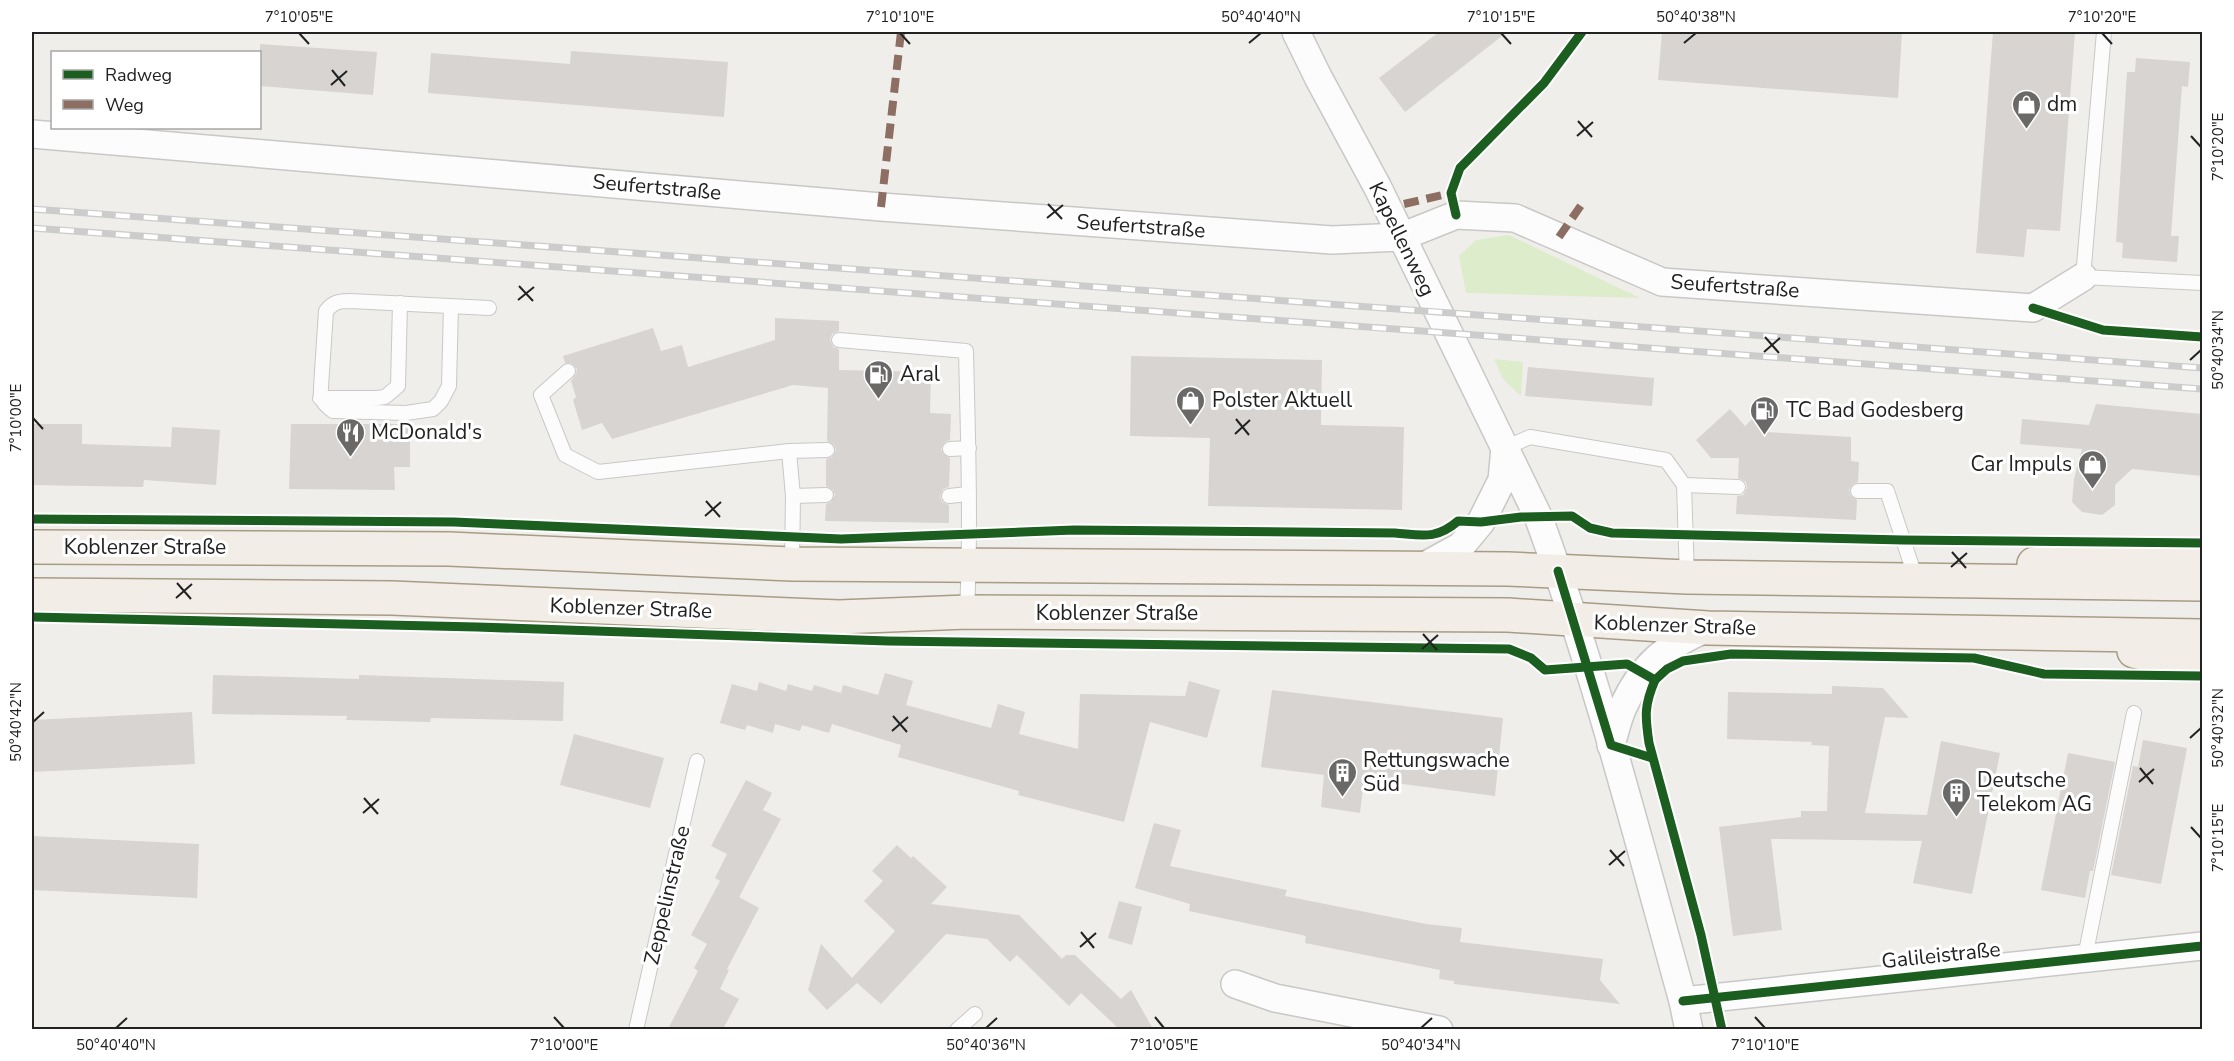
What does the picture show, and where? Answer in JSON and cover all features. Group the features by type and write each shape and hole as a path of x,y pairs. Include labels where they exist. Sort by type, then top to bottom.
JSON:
{"main road":[{"name":"Koblenzer Straße","path":"32,547 449,549 792,564 1420,568 1687,578 2202,584"},
{"path":"1916,579 2108,556 2202,557"},
{"name":"Koblenzer Straße","path":"32,594 392,598 839,617 967,612 1493,615 1708,628 2202,636"},
{"path":"2091,634 2129,650 2172,659 2202,661"}],"street":[{"name":"Kapellenweg","path":"1296,32 1378,188 1538,516 1558,572 1611,745 1689,1029"},
{"name":"Seufertstraße","path":"32,134 881,207 1332,240 1401,237 1456,215 1515,218 1662,282 2033,308 2083,277"},
{"path":"1420,568 1461,546 1481,522 1502,480 1505,448"},
{"path":"1611,745 1623,705 1642,673 1682,639 1708,628"},
{"name":"Galileistraße","path":"1683,1001 2202,946"},
{"path":"1235,984 1275,998 1438,1029"}],"lane":[{"path":"2104,32 2083,277 2202,283"},
{"path":"451,306 449,386 433,409 406,412 333,411 325,405 320,392 326,311 331,305 350,301 400,303 489,308"},
{"path":"320,392 377,398 385,397 398,386 400,303"},
{"path":"839,340 966,351 969,448 967,612"},
{"path":"568,372 541,395 565,455 598,472 789,451 827,450"},
{"path":"1505,448 1530,437 1666,460 1684,485 1687,578"},
{"path":"950,449 969,448"},
{"path":"789,451 793,496 792,564"},
{"path":"1684,485 1738,487"},
{"path":"1858,491 1887,491 1916,579"},
{"path":"949,496 968,494"},
{"path":"793,496 826,495"},
{"path":"2085,957 2134,713"},
{"name":"Zeppelinstraße","path":"636,1029 697,761"},
{"path":"957,1029 975,1014"}],"green space":[{"path":"1509,235 1640,298 1466,293 1459,256 1476,240"},
{"path":"1494,359 1523,362 1521,396 1503,379"}],"building":[{"path":"1439,32 1507,32 1405,112 1379,78"},
{"path":"1662,32 1902,32 1898,98 1658,80"},
{"name":"dm","path":"1993,32 2075,32 2060,231 2027,229 2024,257 1976,253"},
{"path":"260,44 377,52 373,95 261,86"},
{"path":"571,51 728,62 724,117 428,93 431,53 570,64"},
{"path":"2136,58 2190,62 2188,87 2182,86 2171,236 2179,236 2177,262 2122,258 2123,243 2116,242 2127,72 2135,72"},
{"path":"775,318 839,321 839,331 832,334 830,340 833,347 839,349 839,370 931,372 930,413 951,414 950,440 945,442 941,449 943,454 950,458 949,487 943,489 940,496 942,502 949,505 949,523 825,521 826,504 831,502 835,495 833,490 826,486 826,459 832,457 836,450 834,445 827,441 828,388 793,385 612,439 602,423 582,430 573,400 576,397 571,381 577,369 571,363 565,363 563,356 653,328 661,351 682,345 688,367 775,340"},
{"path":"1131,356 1322,360 1321,425 1404,427 1402,510 1208,506 1210,438 1130,436"},
{"path":"1528,367 1654,378 1652,406 1525,396"},
{"path":"2096,404 2202,414 2202,476 2132,469 2115,485 2115,505 2102,515 2082,512 2072,502 2074,479 2082,449 2020,444 2022,419 2089,425"},
{"path":"1730,409 1745,426 1753,418 1766,432 1851,437 1851,461 1859,462 1858,482 1853,484 1849,490 1851,496 1857,500 1856,520 1736,514 1737,496 1743,495 1747,488 1746,482 1738,478 1739,458 1711,458 1696,440"},
{"path":"34,424 82,424 82,444 171,447 172,427 220,430 216,485 144,480 143,487 33,485"},
{"name":"McDonald's","path":"291,424 410,424 410,467 394,467 395,490 289,489"},
{"path":"885,673 913,681 906,705 991,728 998,704 1025,712 1019,734 1078,749 1080,694 1185,696 1189,681 1220,690 1207,738 1150,722 1124,822 1018,795 1019,791 898,757 901,745 832,724 829,733 802,725 800,731 775,724 773,733 747,725 745,730 720,723 732,684 757,691 759,682 786,691 788,684 812,691 814,685 841,693 843,685 878,695"},
{"path":"213,675 359,679 359,675 564,682 563,721 431,718 430,722 346,720 347,716 212,714"},
{"path":"1832,686 1883,688 1909,718 1885,717 1865,813 1927,815 1941,741 2000,753 1972,894 1913,883 1922,841 1771,839 1782,930 1733,936 1719,827 1801,817 1801,811 1827,811 1829,746 1811,745 1812,742 1727,739 1728,692 1832,694"},
{"path":"1272,690 1503,718 1495,796 1364,779 1360,813 1321,807 1324,775 1261,767"},
{"path":"192,712 195,764 32,772 32,720"},
{"path":"574,734 664,758 650,808 560,785"},
{"path":"2143,740 2187,748 2161,884 2111,875 2133,766 2138,767"},
{"path":"2068,753 2115,762 2093,871 2090,871 2085,898 2041,890"},
{"path":"746,780 772,793 763,810 781,819 739,897 759,908 727,969 729,970 720,989 739,999 723,1029 668,1029 698,971 694,968 707,944 691,935 720,881 715,878 727,854 711,846"},
{"path":"1154,823 1181,830 1170,866 1287,890 1285,896 1426,924 1462,928 1460,942 1603,959 1600,980 1620,1004 1454,984 1454,981 1439,979 1440,970 1305,943 1306,936 1189,911 1190,904 1135,888"},
{"path":"32,836 199,844 197,898 32,890"},
{"path":"897,845 911,858 913,856 947,887 931,904 1019,915 1062,959 1066,955 1075,955 1121,999 1131,990 1153,1029 1119,1029 1081,993 1069,1006 1017,955 1010,962 987,939 946,934 881,1004 857,983 827,1010 808,990 821,944 852,978 895,931 864,901 883,881 872,871"},
{"path":"1119,901 1142,907 1132,945 1108,938"}],"railway":[{"path":"32,209 2202,368"},
{"path":"32,228 2202,389"}],"marked path":[{"path":"881,207 901,32"},
{"path":"1404,204 1451,193"},
{"path":"1559,237 1582,204"}],"cycle path":[{"path":"1456,215 1451,193 1460,168 1544,83 1582,32"},
{"path":"2033,308 2103,330 2202,337"},
{"path":"32,519 454,522 841,539 1074,530 1428,535 1443,531 1458,521 1481,522 1521,517 1572,516 1590,528 1612,533 1903,540 2202,543"},
{"path":"1558,571 1611,745 1652,758"},
{"path":"32,617 477,627 888,641 1509,649 1531,658 1545,670 1627,664 1655,680 1667,669 1683,661 1731,654 1974,658 2044,674 2202,676"},
{"path":"1655,680 1646,711 1649,743 1701,935 1722,1030"},
{"path":"1683,1001 2202,946"}],"place":[{"name":"dm","path":"2026,130"},
{"name":"Aral","path":"879,400"},
{"name":"Polster Aktuell","path":"1191,426"},
{"name":"TC Bad Godesberg","path":"1765,436"},
{"name":"McDonald's","path":"350,458"},
{"name":"Car Impuls","path":"2093,490"},
{"name":"Rettungswache Süd","path":"1342,798"},
{"name":"Deutsche Telekom AG","path":"1956,818"}]}
